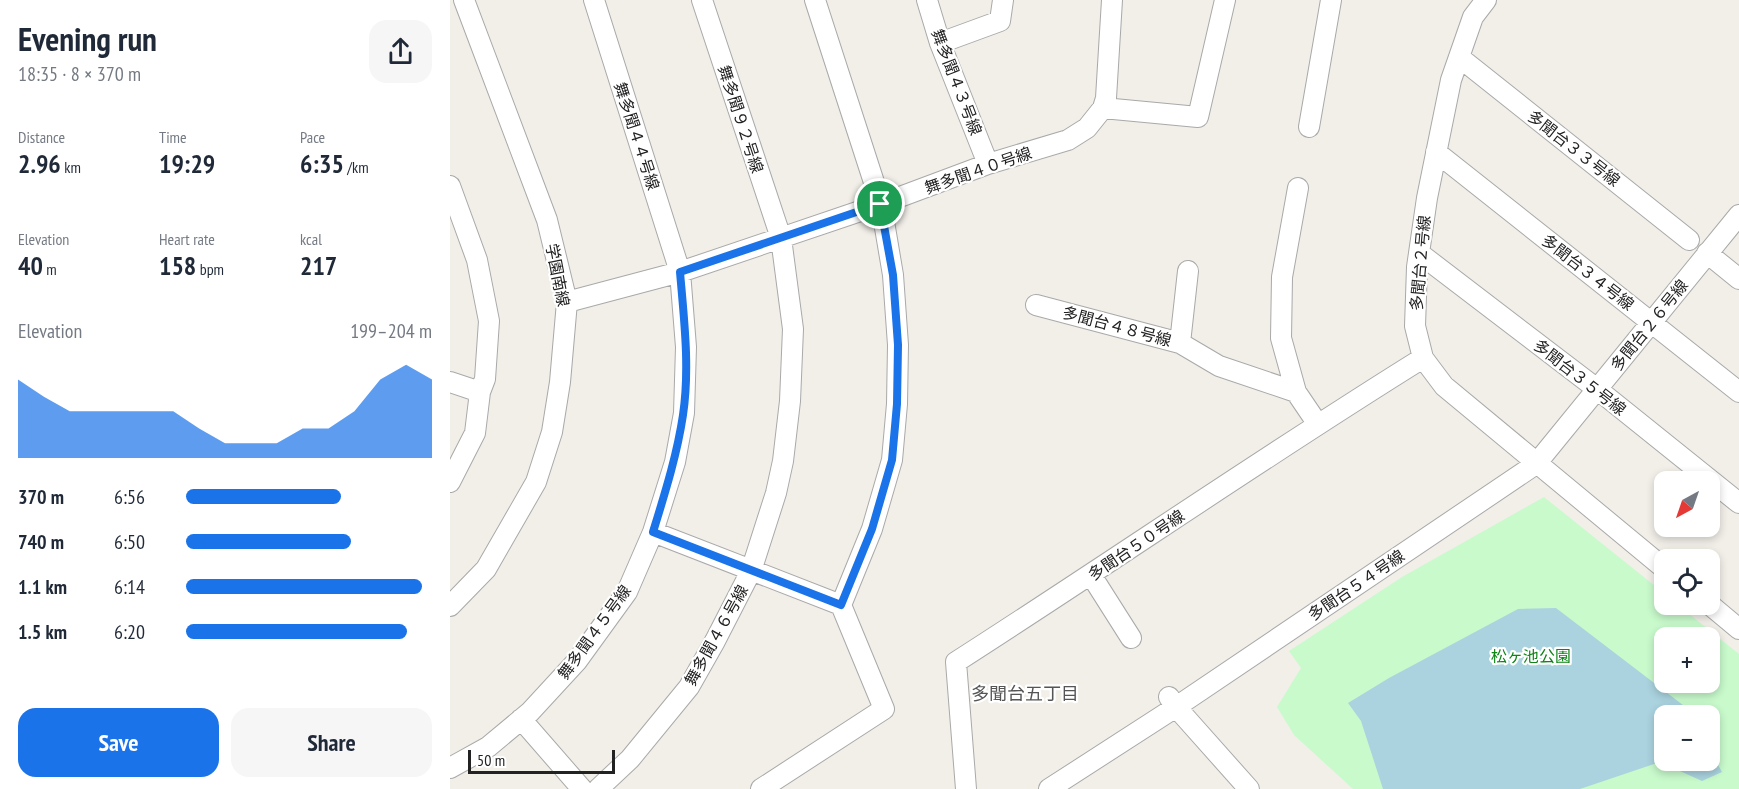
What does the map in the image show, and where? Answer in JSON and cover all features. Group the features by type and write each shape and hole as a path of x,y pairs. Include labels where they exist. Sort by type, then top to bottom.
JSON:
{"street":[{"name":"学園南線","path":"450,606 486,569 536,482 552,432 560,382 567,302 547,220 464,0"},
{"name":"舞多聞４４号線","path":"594,0 680,272"},
{"name":"舞多聞９２号線","path":"702,0 781,238"},
{"path":"761,789 884,709 841,605 872,529 892,460 897,404 898,345 893,275 880,204 814,0"},
{"name":"舞多聞４３号線","path":"927,0 940,43 988,164"},
{"path":"940,43 1000,21 1003,0"},
{"path":"1112,0 1106,98 1103,108 1198,117 1225,0"},
{"path":"1309,127 1331,0"},
{"name":"多聞台２号線","path":"1486,0 1473,17 1450,80 1436,152 1419,253 1415,326 1423,358 1444,386 1654,560"},
{"name":"多聞台３３号線","path":"1459,57 1689,240"},
{"name":"舞多聞４０号線","path":"567,302 680,272 880,204 988,164 1068,140 1087,128 1103,108"},
{"name":"多聞台３４号線","path":"1436,152 1739,392"},
{"path":"450,186 477,260 489,321 485,379 480,392 475,433 450,482"},
{"path":"1298,189 1282,277 1281,338 1296,392 1317,423"},
{"name":"多聞台２６号線","path":"1536,464 1739,214"},
{"name":"舞多聞４６号線","path":"598,789 630,759 689,687 751,571 781,472 790,400 793,329 781,238"},
{"name":"多聞台３５号線","path":"1419,253 1597,389 1739,503"},
{"path":"1707,254 1739,279"},
{"path":"1180,343 1188,271"},
{"name":"舞多聞４５号線","path":"450,768 488,747 521,719 577,661 627,592 653,532 675,462 684,413 686,347 680,272"},
{"name":"多聞台４８号線","path":"1036,305 1180,343 1219,366 1296,392"},
{"name":"多聞台５０号線","path":"966,789 956,662 1091,575 1317,423 1423,358"},
{"path":"450,382 480,392"},
{"name":"多聞台５４号線","path":"1049,789 1173,702 1536,464"},
{"path":"653,532 841,605"},
{"path":"1091,575 1131,638"},
{"path":"1720,613 1738,627"},
{"path":"1173,702 1248,789"},
{"path":"521,719 582,789"}],"green space":[{"name":"松ヶ池公園","path":"1544,497 1654,585 1654,615 1690,615 1705,627 1654,627 1654,693 1720,693 1720,639 1739,654 1739,789 1353,789 1294,735 1277,707 1301,668 1289,651 1402,577"}],"water":[{"path":"1556,608 1654,683 1654,693 1667,693 1683,705 1654,705 1654,764 1580,789 1383,789 1361,721 1348,703 1389,678 1518,609"},
{"path":"1720,768 1722,772 1702,781 1680,771 1720,771"}],"district":[{"name":"多聞台五丁目","path":"1025,694"}],"route":[{"path":"880,204 893,275 898,345 897,404 892,460 872,529 841,605 653,532 675,462 684,413 686,347 680,272 880,204"}]}
